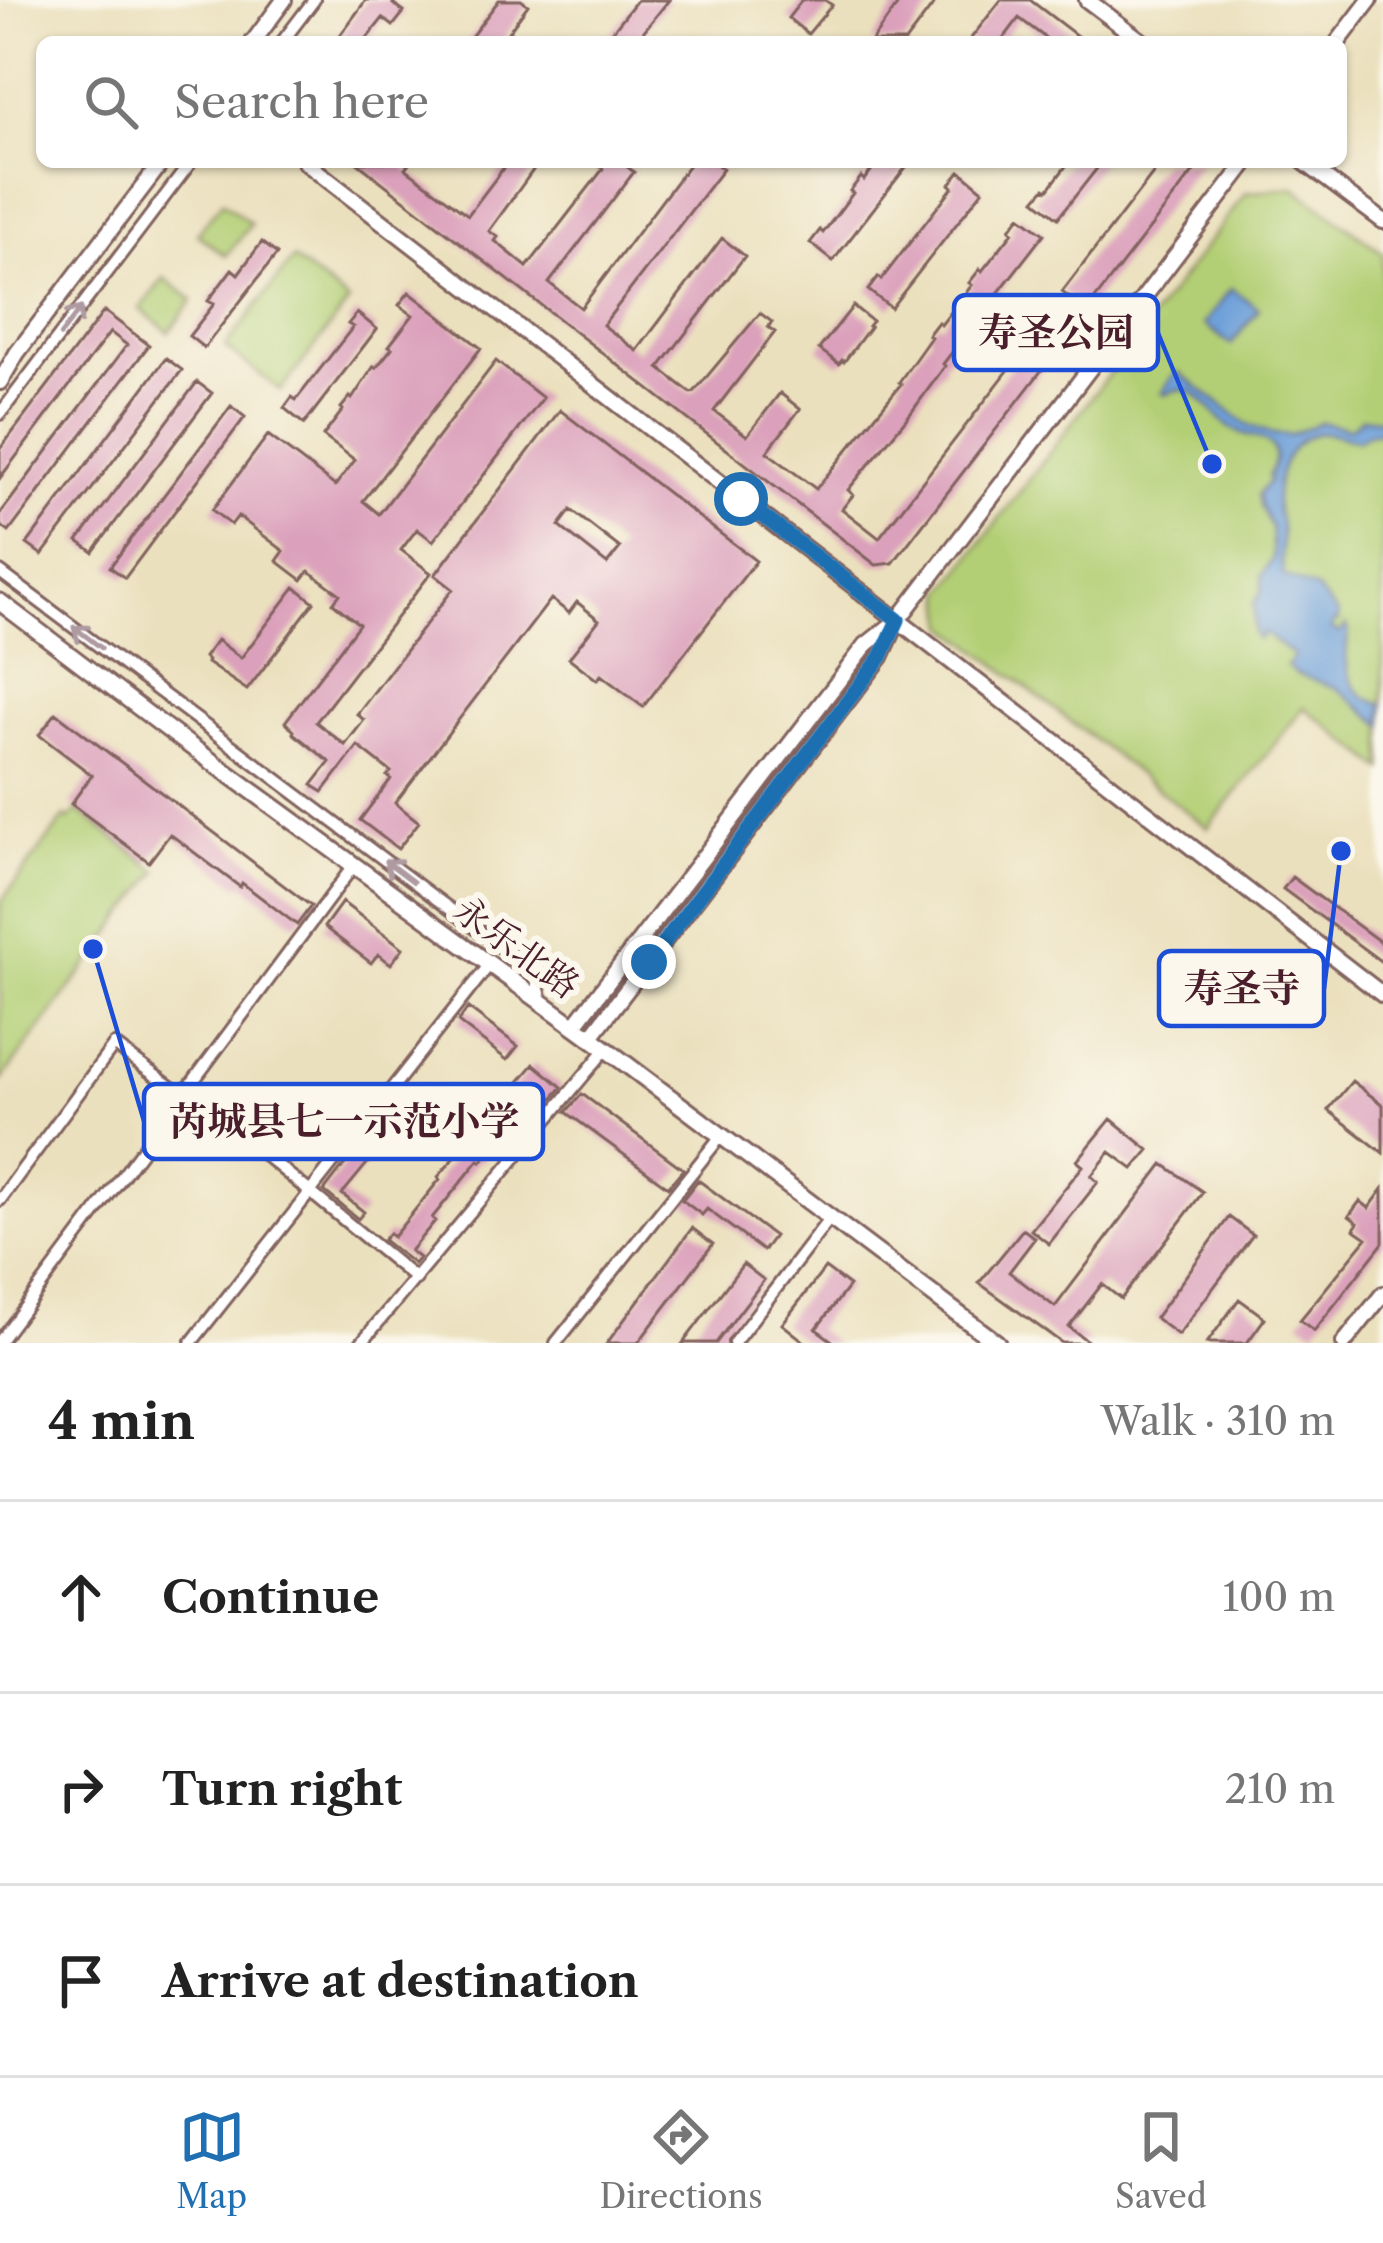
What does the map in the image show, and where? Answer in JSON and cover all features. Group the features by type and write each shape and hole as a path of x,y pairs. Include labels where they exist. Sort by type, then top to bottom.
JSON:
{"main road":[{"name":"永乐北路","path":"0,602 997,1343"}],"street":[{"path":"257,36 284,0"},
{"path":"287,36 314,0"},
{"path":"1087,0 1135,36"},
{"path":"1343,36 1370,0"},
{"path":"0,372 157,168"},
{"path":"0,414 186,168"},
{"path":"313,168 1383,995"},
{"path":"590,1038 881,657 898,620 1242,168"},
{"path":"1312,168 1383,221"},
{"path":"0,382 17,353"},
{"path":"0,572 534,972 543,1003"},
{"path":"574,1026 866,645 898,620"},
{"path":"0,1341 354,865"},
{"path":"190,1343 490,964"},
{"path":"0,1200 114,1045 185,1093 416,1279"},
{"path":"361,1343 606,1049"},
{"path":"556,1343 721,1136"},
{"path":"734,1343 830,1218"},
{"path":"1344,1343 1383,1294"}],"green space":[{"path":"1294,187 1383,253 1383,769 1304,707 1208,828 947,626 944,592 1246,193"},
{"path":"222,202 251,224 226,256 197,234"},
{"path":"293,259 349,302 281,391 225,347"},
{"path":"164,278 193,300 169,332 140,309"},
{"path":"77,810 158,871 0,1082 0,903 65,817 69,820"}],"water":[{"path":"1231,288 1259,309 1231,345 1204,324"},
{"path":"1179,373 1248,425 1273,434 1290,435 1321,422 1350,428 1363,417 1383,420 1383,432 1359,440 1324,433 1303,439 1283,466 1276,499 1284,576 1317,590 1338,614 1331,629 1340,633 1346,625 1350,676 1361,693 1383,704 1383,725 1337,688 1296,674 1287,666 1294,656 1264,633 1258,640 1254,634 1254,603 1273,558 1271,527 1258,495 1270,480 1274,452 1264,441 1228,426 1191,391 1162,393"}],"building":[{"path":"366,0 396,0 393,4 404,12 393,26 383,18 369,36 339,36"},
{"path":"499,0 521,0 528,5 505,36 472,36"},
{"path":"637,0 669,0 640,36 609,36"},
{"path":"802,0 825,0 832,5 808,34 788,18"},
{"path":"901,0 937,0 910,36 875,36"},
{"path":"1001,0 1030,0 1077,36 1043,36 1019,18 1006,36 973,36"},
{"path":"364,168 405,168 468,215 503,168 535,168 489,231 527,267 602,168 629,168 634,172 549,283 581,308 686,168 722,168 603,325 637,351 722,238 745,256 659,368 694,392 760,313 772,322 768,327 775,332 714,411 747,436 780,393 800,409 767,452 816,489 901,384 928,335 938,322 941,325 1013,232 1010,229 1020,216 1044,234 848,490 853,495 842,509 879,538 1044,324 1065,340 893,563 876,565"},
{"path":"873,168 905,168 833,261 810,243 820,230 823,233 861,177 864,180"},
{"path":"1064,168 1097,168 1058,218 1035,200"},
{"path":"1157,168 1196,168 1086,311 1062,292"},
{"path":"960,171 983,190 891,308 868,290 878,277 881,280 953,187 950,184"},
{"path":"262,242 277,254 204,348 189,336 214,304 208,301 232,269 238,274"},
{"path":"409,292 481,348 363,501 379,514 496,361 543,398 433,541 417,529 401,550 431,573 316,722 345,745 364,720 357,714 453,589 435,575 560,410 756,561 643,707 569,658 599,620 577,602 569,613 551,599 395,803 419,822 398,849 360,820 391,779 387,776 391,772 358,746 323,792 312,785 330,762 285,722 359,624 333,603 340,594 309,571 302,580 277,561 284,551 238,516 231,525 212,510 268,435 335,486 355,460 323,436 413,315 399,305","holes":["571,510 620,548 607,564 559,526"]},
{"path":"853,306 872,321 839,364 819,349"},
{"path":"104,311 149,345 9,532 0,525 0,514 127,345 110,332 0,478 0,449"},
{"path":"357,313 377,329 304,424 284,408 292,397 296,400 353,327 348,324"},
{"path":"166,358 182,370 42,555 27,544"},
{"path":"197,382 212,393 93,552 78,541"},
{"path":"231,406 245,417 125,578 110,567"},
{"path":"295,587 314,602 247,690 207,663 204,657 217,640 241,658"},
{"path":"56,713 311,906 297,925 170,834 149,862 71,804 92,775 39,735"},
{"path":"1292,877 1383,944 1383,963 1283,889"},
{"path":"342,902 403,948 391,964 378,954 371,963 324,927"},
{"path":"468,1008 518,1046 507,1060 458,1022"},
{"path":"534,1064 562,1087 546,1106 538,1099 523,1111 479,1160 410,1251 419,1258 414,1264 383,1240 389,1233 393,1237"},
{"path":"1352,1081 1383,1105 1383,1153 1328,1110"},
{"path":"582,1094 683,1169 668,1187 566,1112"},
{"path":"1111,1119 1149,1150 1133,1169 1110,1152 1091,1176 1098,1182 1049,1244 1031,1230 1083,1166 1077,1161"},
{"path":"366,1137 380,1148 342,1194 364,1212 358,1219 324,1191"},
{"path":"1163,1164 1203,1192 1121,1299 1102,1284 1069,1327 1090,1343 1062,1343 979,1283 1023,1229 1035,1238 1009,1272 1055,1307"},
{"path":"698,1180 774,1236 763,1251 707,1209 702,1215 682,1200"},
{"path":"1383,1189 1383,1243 1314,1331 1300,1320 1367,1238 1354,1229 1358,1223 1349,1216 1360,1201 1369,1208"},
{"path":"1229,1217 1253,1235 1178,1335 1155,1318"},
{"path":"692,1228 713,1244 638,1343 607,1343"},
{"path":"743,1264 764,1280 716,1343 683,1343"},
{"path":"825,1268 849,1286 816,1329 835,1343 806,1343 782,1324"},
{"path":"1239,1299 1265,1318 1247,1343 1207,1343"}],"place":[{"name":"寿圣公园","path":"1212,464"},
{"name":"寿圣寺","path":"1341,851"},
{"name":"芮城县七一示范小学","path":"93,949"}],"route":[{"path":"649,962 881,657 898,620 741,499"}]}
